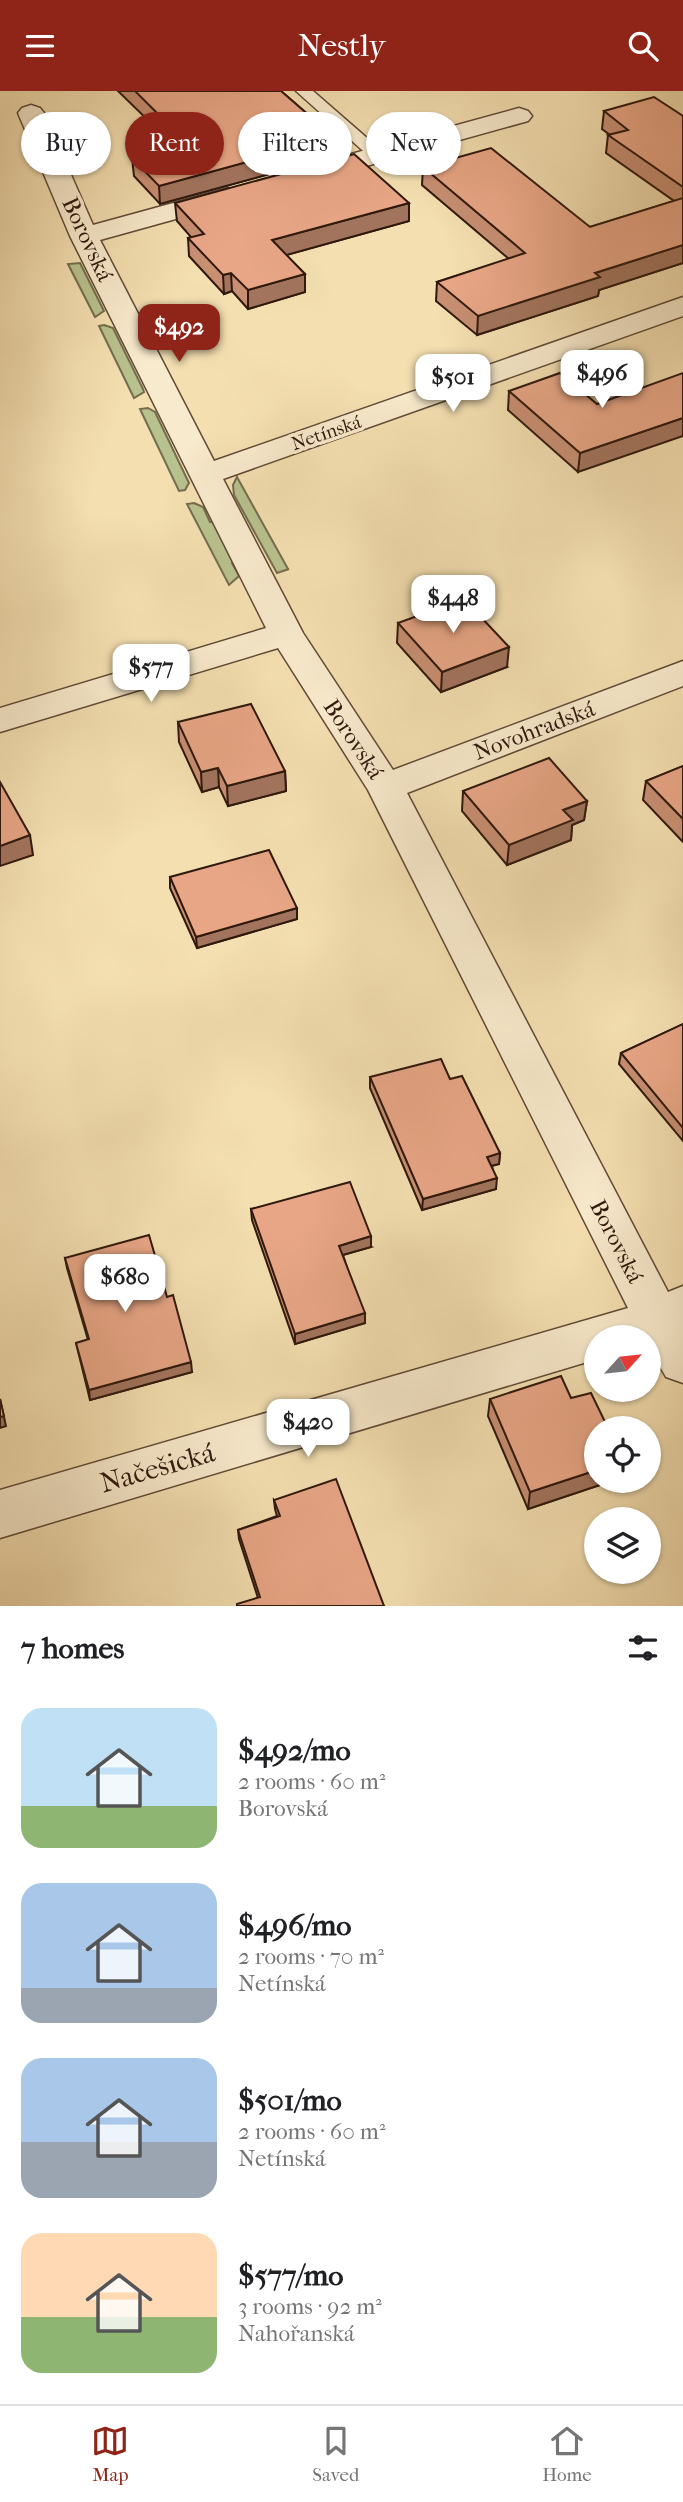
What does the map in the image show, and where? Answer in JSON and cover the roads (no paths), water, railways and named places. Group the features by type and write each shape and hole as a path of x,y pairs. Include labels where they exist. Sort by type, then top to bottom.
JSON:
{"street":[{"path":"461,132 519,116"},
{"path":"284,181 366,158"},
{"name":"Borovská","path":"58,175 84,236 286,634 385,787 670,1313 683,1362"},
{"path":"84,236 257,188"},
{"name":"Netínská","path":"206,474 683,306"},
{"path":"0,720 286,634"},
{"name":"Novohradská","path":"385,787 683,673"},
{"name":"Načešická","path":"634,1325 670,1313"},
{"name":"Načešická","path":"0,1514 584,1341"}],"lane":[{"path":"303,91 366,145"}]}
